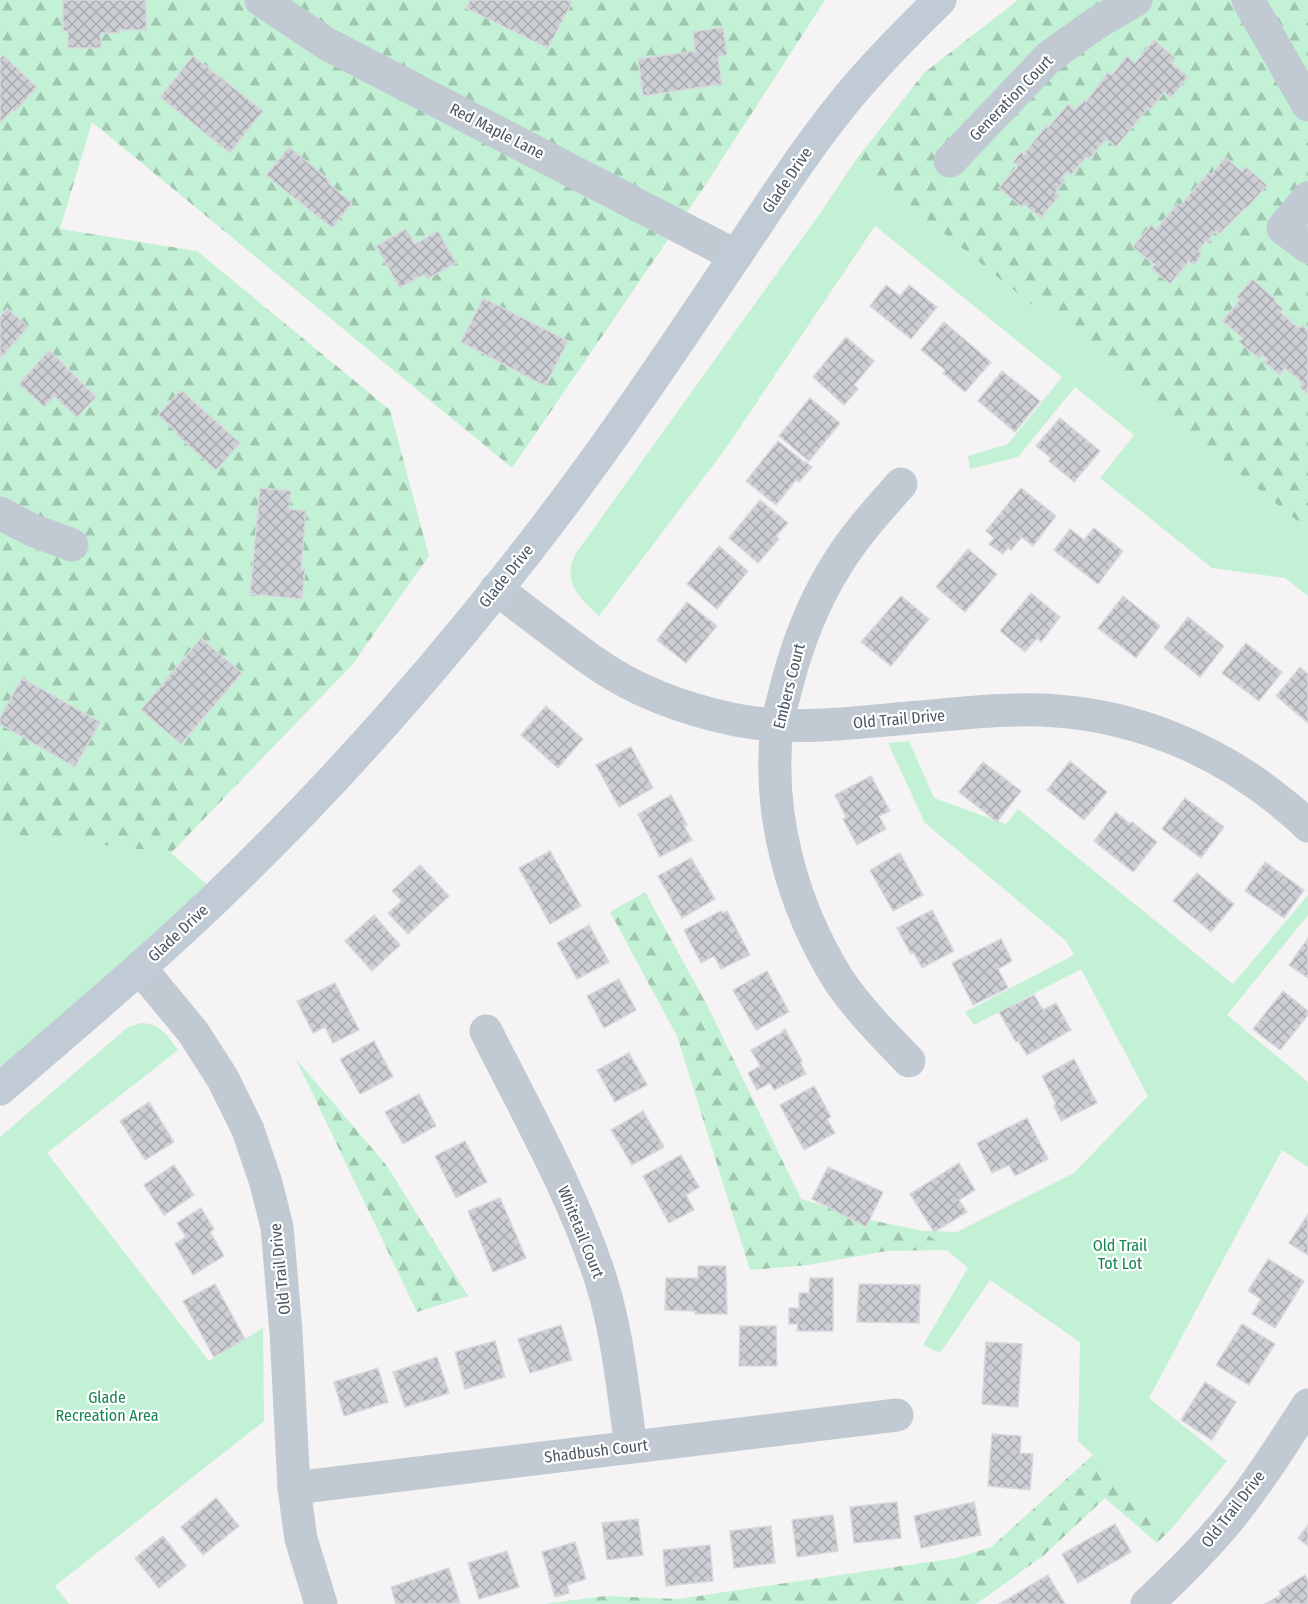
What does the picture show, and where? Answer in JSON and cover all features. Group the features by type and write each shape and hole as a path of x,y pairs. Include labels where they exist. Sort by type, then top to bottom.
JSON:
{"street":[{"name":"Red Maple Lane","path":"261,0 327,44 736,256"},
{"name":"Glade Drive","path":"0,1089 140,968 219,895 321,791 419,684 552,520 612,439 801,158 841,105 889,49 940,0"},
{"name":"Generation Court","path":"950,161 1049,57 1095,24 1136,0"},
{"path":"1248,0 1308,105"},
{"path":"1308,198 1283,228 1308,247"},
{"name":"Embers Court","path":"901,484 867,521 836,565 810,614 792,660 777,726 775,776 781,832 794,883 811,930 846,988 873,1025 909,1061"},
{"path":"0,513 32,530 72,545"},
{"name":"Old Trail Drive","path":"496,589 595,663 640,688 687,707 736,720 777,726 847,723 1006,710 1058,711 1116,720 1163,734 1214,757 1258,784 1308,825"},
{"name":"Old Trail Drive","path":"140,968 193,1032 223,1080 248,1130 267,1183 277,1227 286,1332 294,1488 301,1539 321,1604"},
{"name":"Whitetail Court","path":"486,1031 579,1219 602,1281 616,1341 631,1447"},
{"name":"Old Trail Drive","path":"1147,1604 1180,1573 1224,1524 1265,1470 1308,1405"},
{"name":"Shadbush Court","path":"294,1488 897,1415"}],"green space":[{"path":"0,0 825,0 706,184 512,468 92,122 60,229 197,251 390,410 429,556 352,665 171,853 0,833"},
{"path":"1018,0 1308,0 1308,530 855,161 924,73"},
{"path":"855,161 1308,530 1308,596 1285,578 1212,568 1100,478 1134,435 1075,387 1018,457 970,469 968,456 1008,444 1062,377 875,226 726,448 599,616 592,610 579,596 572,581 572,563 576,553"},
{"name":"Old Trail Tot Lot","path":"909,741 934,798 1006,824 1018,809 1233,984 1308,895 1308,915 1227,1015 1308,1082 1308,1167 1282,1150 1149,1398 1227,1461 1172,1528 1078,1441 1080,1342 990,1280 940,1353 923,1345 968,1268 924,1231 957,1232 1074,1173 1148,1096 1081,969 974,1025 965,1012 1074,955 1066,941 925,823 888,743"},
{"path":"0,833 171,853 219,895 0,1083"},
{"path":"645,892 708,1007 801,1199 870,1220 924,1231 947,1250 887,1251 808,1265 750,1270 677,1036 610,912"},
{"name":"Glade Recreation Area","path":"140,1023 158,1028 167,1035 178,1050 47,1153 209,1361 263,1328 264,1421 55,1586 69,1604 0,1604 0,1137 127,1028"},
{"path":"296,1059 387,1166 468,1296 417,1312"},
{"path":"1093,1455 1172,1528 1157,1543 1105,1498 1043,1556 976,1604 545,1604 605,1596 678,1599 956,1558 991,1547"}],"building":[{"path":"63,0 146,0 146,30 101,33 101,48 68,48 68,31 63,31"},
{"path":"470,0 568,0 572,2 548,48 466,8"},
{"path":"723,27 727,55 718,57 722,84 643,96 638,59 695,51 693,32"},
{"path":"1154,40 1175,58 1171,63 1188,77 1171,98 1164,92 1116,147 1106,139 1071,175 1066,172 1062,177 1065,180 1055,193 1059,196 1041,218 1024,204 1022,207 999,188 1018,165 1013,162 1021,152 1024,154 1046,126 1048,128 1068,104 1075,110 1084,100 1086,102 1108,72 1112,75 1127,56 1135,63"},
{"path":"3,55 37,87 15,111 13,109 0,123 0,58"},
{"path":"193,56 263,111 230,153 160,97"},
{"path":"289,147 330,181 328,183 352,203 332,228 266,175"},
{"path":"1225,157 1242,172 1246,167 1267,185 1219,234 1216,231 1209,239 1212,242 1210,244 1206,241 1198,251 1202,255 1194,265 1189,261 1170,284 1151,268 1155,265 1133,247 1151,225 1156,230 1177,204 1180,206 1208,173 1211,175"},
{"path":"406,229 415,244 438,231 456,263 427,279 424,274 400,288 376,246"},
{"path":"1252,279 1275,299 1274,301 1283,309 1280,312 1289,320 1292,319 1290,321 1299,328 1302,325 1308,330 1308,394 1299,387 1302,383 1285,368 1280,375 1264,362 1267,359 1262,355 1259,358 1239,342 1243,338 1222,321 1240,300 1237,297"},
{"path":"886,285 900,296 909,285 937,307 911,339 870,306"},
{"path":"483,298 568,341 545,386 461,342"},
{"path":"7,308 28,327 0,359 0,317"},
{"path":"944,322 991,362 965,392 943,373 945,370 921,350"},
{"path":"846,337 874,361 854,385 858,389 844,405 813,377"},
{"path":"49,350 96,397 77,417 54,396 44,407 19,384"},
{"path":"1002,371 1040,401 1015,432 978,401"},
{"path":"181,390 240,443 216,470 158,415"},
{"path":"810,398 840,423 809,461 779,436"},
{"path":"1060,418 1100,451 1074,482 1049,461 1051,458 1036,446"},
{"path":"778,441 812,467 799,482 796,480 776,505 746,481"},
{"path":"260,488 291,491 289,509 306,511 301,569 305,570 302,599 250,594"},
{"path":"1021,488 1056,516 1033,546 1022,537 1011,550 1008,548 1003,554 989,544 994,538 986,531"},
{"path":"760,500 788,523 776,536 779,539 758,563 729,538"},
{"path":"1094,528 1123,551 1098,584 1054,550 1070,529 1084,540"},
{"path":"719,546 748,571 717,609 687,584"},
{"path":"968,549 997,574 965,612 936,587"},
{"path":"1031,593 1060,617 1041,642 1037,638 1025,652 1000,631"},
{"path":"901,596 929,619 891,666 861,642"},
{"path":"1123,596 1160,626 1136,658 1098,628"},
{"path":"687,602 717,626 686,663 657,640"},
{"path":"1188,617 1224,646 1200,677 1164,648"},
{"path":"201,638 242,673 181,744 141,710"},
{"path":"1246,643 1282,672 1259,701 1222,673"},
{"path":"1300,667 1308,674 1308,723 1276,696"},
{"path":"22,678 100,722 75,767 0,724 0,718"},
{"path":"546,706 583,739 558,768 521,735"},
{"path":"631,747 653,788 619,807 596,765"},
{"path":"1070,761 1107,792 1084,820 1047,790"},
{"path":"983,762 1021,791 997,822 959,792"},
{"path":"871,776 890,811 879,816 886,829 857,845 843,819 846,817 835,795"},
{"path":"671,795 687,825 684,826 692,840 660,857 638,814"},
{"path":"1185,798 1224,827 1201,858 1162,829"},
{"path":"1116,812 1157,842 1133,872 1094,841"},
{"path":"550,851 581,906 550,924 519,868"},
{"path":"900,853 923,895 893,911 870,870"},
{"path":"691,858 715,899 682,918 658,876"},
{"path":"1265,862 1304,890 1284,918 1245,891"},
{"path":"420,865 449,896 408,934 388,913 402,901 392,891"},
{"path":"1197,873 1234,904 1211,932 1173,901"},
{"path":"932,910 954,951 922,968 914,953 911,954 897,928"},
{"path":"721,911 722,913 727,911 750,955 721,969 714,956 701,963 684,930"},
{"path":"374,915 400,945 372,971 345,941"},
{"path":"589,925 609,962 577,979 557,943"},
{"path":"1308,938 1308,978 1289,965"},
{"path":"1001,939 1012,961 998,969 1008,988 973,1005 952,963"},
{"path":"767,971 789,1012 756,1030 733,990"},
{"path":"619,979 636,1010 604,1028 587,996"},
{"path":"335,983 359,1030 333,1043 325,1027 313,1033 297,1001"},
{"path":"1283,991 1308,1011 1308,1015 1280,1050 1253,1029"},
{"path":"1034,995 1043,1010 1056,1003 1071,1030 1027,1055 1018,1041 1016,1042 999,1012"},
{"path":"785,1029 802,1061 800,1062 806,1074 774,1090 770,1083 757,1090 748,1073 760,1066 751,1050"},
{"path":"374,1041 393,1077 360,1094 340,1059"},
{"path":"629,1053 647,1085 615,1102 597,1070"},
{"path":"1074,1059 1097,1103 1061,1121 1054,1106 1056,1104 1042,1076"},
{"path":"814,1086 831,1117 827,1119 835,1133 804,1150 780,1105"},
{"path":"419,1094 436,1126 403,1144 385,1112"},
{"path":"149,1102 174,1142 145,1160 120,1121"},
{"path":"643,1111 664,1147 632,1165 611,1130"},
{"path":"1027,1118 1048,1159 1015,1176 1009,1165 992,1173 977,1143"},
{"path":"465,1141 487,1182 456,1198 435,1156"},
{"path":"681,1155 699,1187 686,1195 694,1210 669,1223 643,1176"},
{"path":"959,1163 975,1190 959,1200 967,1212 934,1232 910,1194"},
{"path":"174,1165 194,1195 164,1215 144,1185"},
{"path":"828,1167 883,1192 866,1227 812,1199"},
{"path":"500,1198 526,1258 493,1272 468,1211"},
{"path":"201,1208 214,1229 210,1232 224,1256 193,1275 175,1244 186,1237 177,1223"},
{"path":"1308,1214 1308,1255 1289,1243"},
{"path":"1268,1259 1304,1281 1275,1328 1252,1314 1261,1299 1248,1291"},
{"path":"698,1266 726,1266 727,1314 695,1314 695,1311 665,1310 666,1278 698,1278"},
{"path":"810,1278 833,1278 833,1331 797,1331 798,1324 789,1324 789,1308 799,1308 799,1293 809,1293"},
{"path":"215,1284 245,1339 214,1357 183,1301"},
{"path":"859,1284 920,1285 919,1323 857,1322"},
{"path":"1242,1324 1275,1344 1249,1385 1216,1365"},
{"path":"561,1325 572,1360 530,1373 518,1339"},
{"path":"740,1326 776,1326 777,1366 739,1366"},
{"path":"495,1341 505,1377 465,1389 455,1352"},
{"path":"986,1342 1022,1344 1018,1407 982,1404"},
{"path":"437,1357 449,1393 405,1407 393,1372"},
{"path":"378,1368 388,1402 344,1416 334,1382"},
{"path":"1205,1382 1236,1402 1212,1440 1181,1420"},
{"path":"992,1434 1021,1436 1020,1453 1033,1454 1030,1490 988,1486"},
{"path":"216,1498 239,1526 203,1555 181,1527"},
{"path":"897,1502 901,1538 854,1543 850,1507"},
{"path":"974,1502 981,1535 921,1548 914,1516"},
{"path":"833,1515 838,1551 797,1557 792,1520"},
{"path":"638,1519 643,1555 607,1560 602,1523"},
{"path":"1115,1524 1131,1552 1078,1583 1062,1554"},
{"path":"1308,1525 1308,1546 1298,1538"},
{"path":"771,1526 775,1563 734,1568 730,1531"},
{"path":"163,1536 186,1566 159,1588 135,1558"},
{"path":"575,1542 586,1579 567,1585 569,1593 555,1597 542,1552"},
{"path":"710,1545 713,1581 666,1586 663,1550"},
{"path":"507,1551 519,1587 479,1599 468,1563"},
{"path":"449,1568 460,1603 396,1604 391,1587"},
{"path":"1048,1575 1065,1604 999,1604"},
{"path":"1305,1575 1308,1580 1308,1604 1265,1604 1281,1595 1279,1591"}]}
